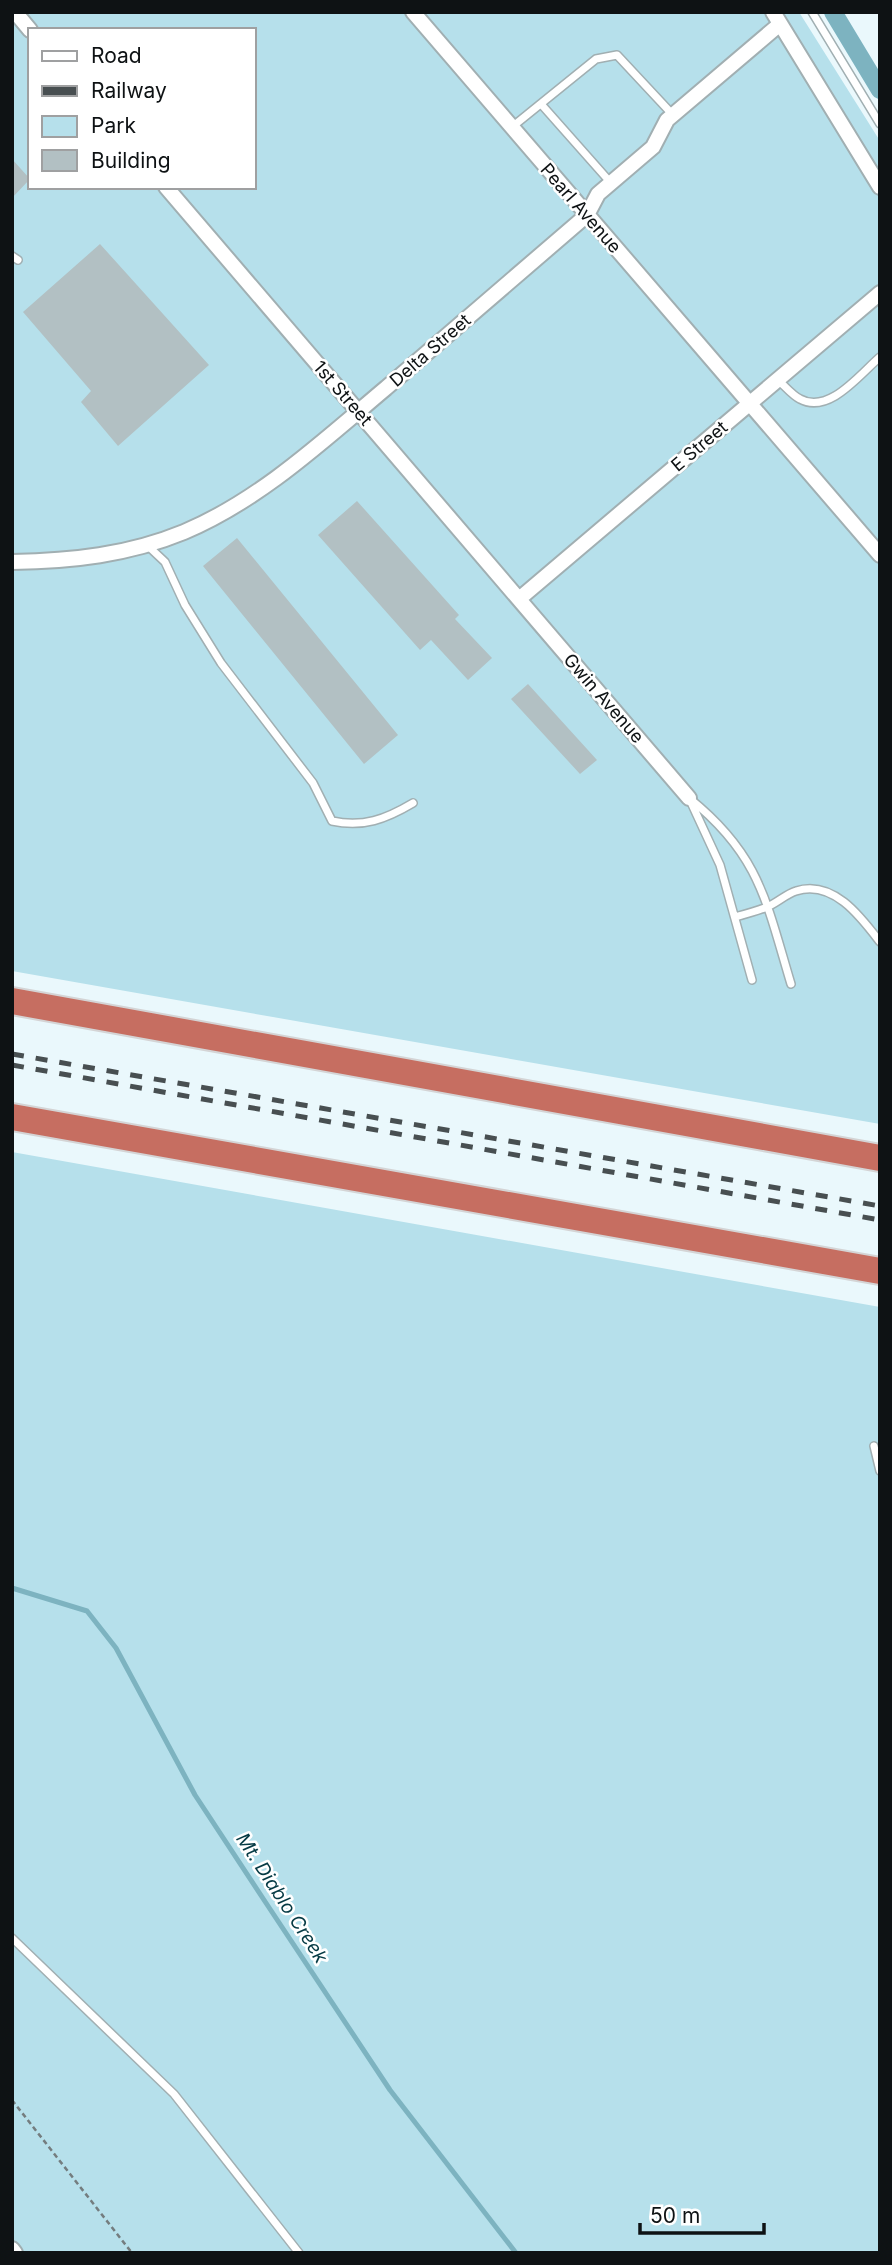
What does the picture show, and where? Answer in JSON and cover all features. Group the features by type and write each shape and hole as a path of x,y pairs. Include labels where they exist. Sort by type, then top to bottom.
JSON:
{"highway":[{"path":"12,1001 880,1157"},
{"path":"12,1117 880,1271"}],"street":[{"path":"15,12 28,28"},
{"name":"Pearl Avenue","path":"413,12 880,555"},
{"path":"777,18 880,187"},
{"name":"Delta Street","path":"12,562 78,560 147,544 220,515 259,491 358,411 587,215 598,194 653,147 673,115 777,18"},
{"name":"1st Street","path":"168,189 519,599"},
{"name":"E Street","path":"519,599 880,293"},
{"name":"Gwin Avenue","path":"519,599 689,798"}],"lane":[{"path":"812,12 880,124"},
{"path":"512,127 596,60 617,55 673,115"},
{"path":"541,104 611,183"},
{"path":"777,380 799,399 813,403 830,400 880,357"},
{"path":"147,544 165,562 186,605 221,663 313,783 332,821 367,824 389,817 413,803"},
{"path":"689,798 727,832 745,853 768,906 790,984"},
{"path":"689,798 720,865 752,980"},
{"path":"735,917 768,906 796,890 818,889 830,893 858,912 880,942"},
{"path":"874,1446 880,1471"},
{"path":"12,1938 174,2094 299,2253"}],"path":[{"path":"12,2100 132,2253"}],"green space":[{"path":"12,12 799,12 880,141 880,1124 12,971"},
{"path":"12,1152 880,1307 880,2253 12,2253"}],"building":[{"path":"12,159 28,177 28,181 12,198"},
{"path":"100,244 209,365 118,446 81,402 91,391 23,312"},
{"path":"357,501 459,615 455,619 492,658 468,680 431,640 420,650 318,535"},
{"path":"237,538 398,735 364,764 203,566"},
{"path":"528,684 597,760 580,774 511,699"}],"waterway":[{"path":"833,12 880,90"},
{"name":"Mt. Diablo Creek","path":"12,1588 87,1611 116,1648 195,1795 268,1906 390,2090 516,2253"}],"railway":[{"path":"12,1054 880,1206"},
{"path":"12,1065 880,1220"}]}
